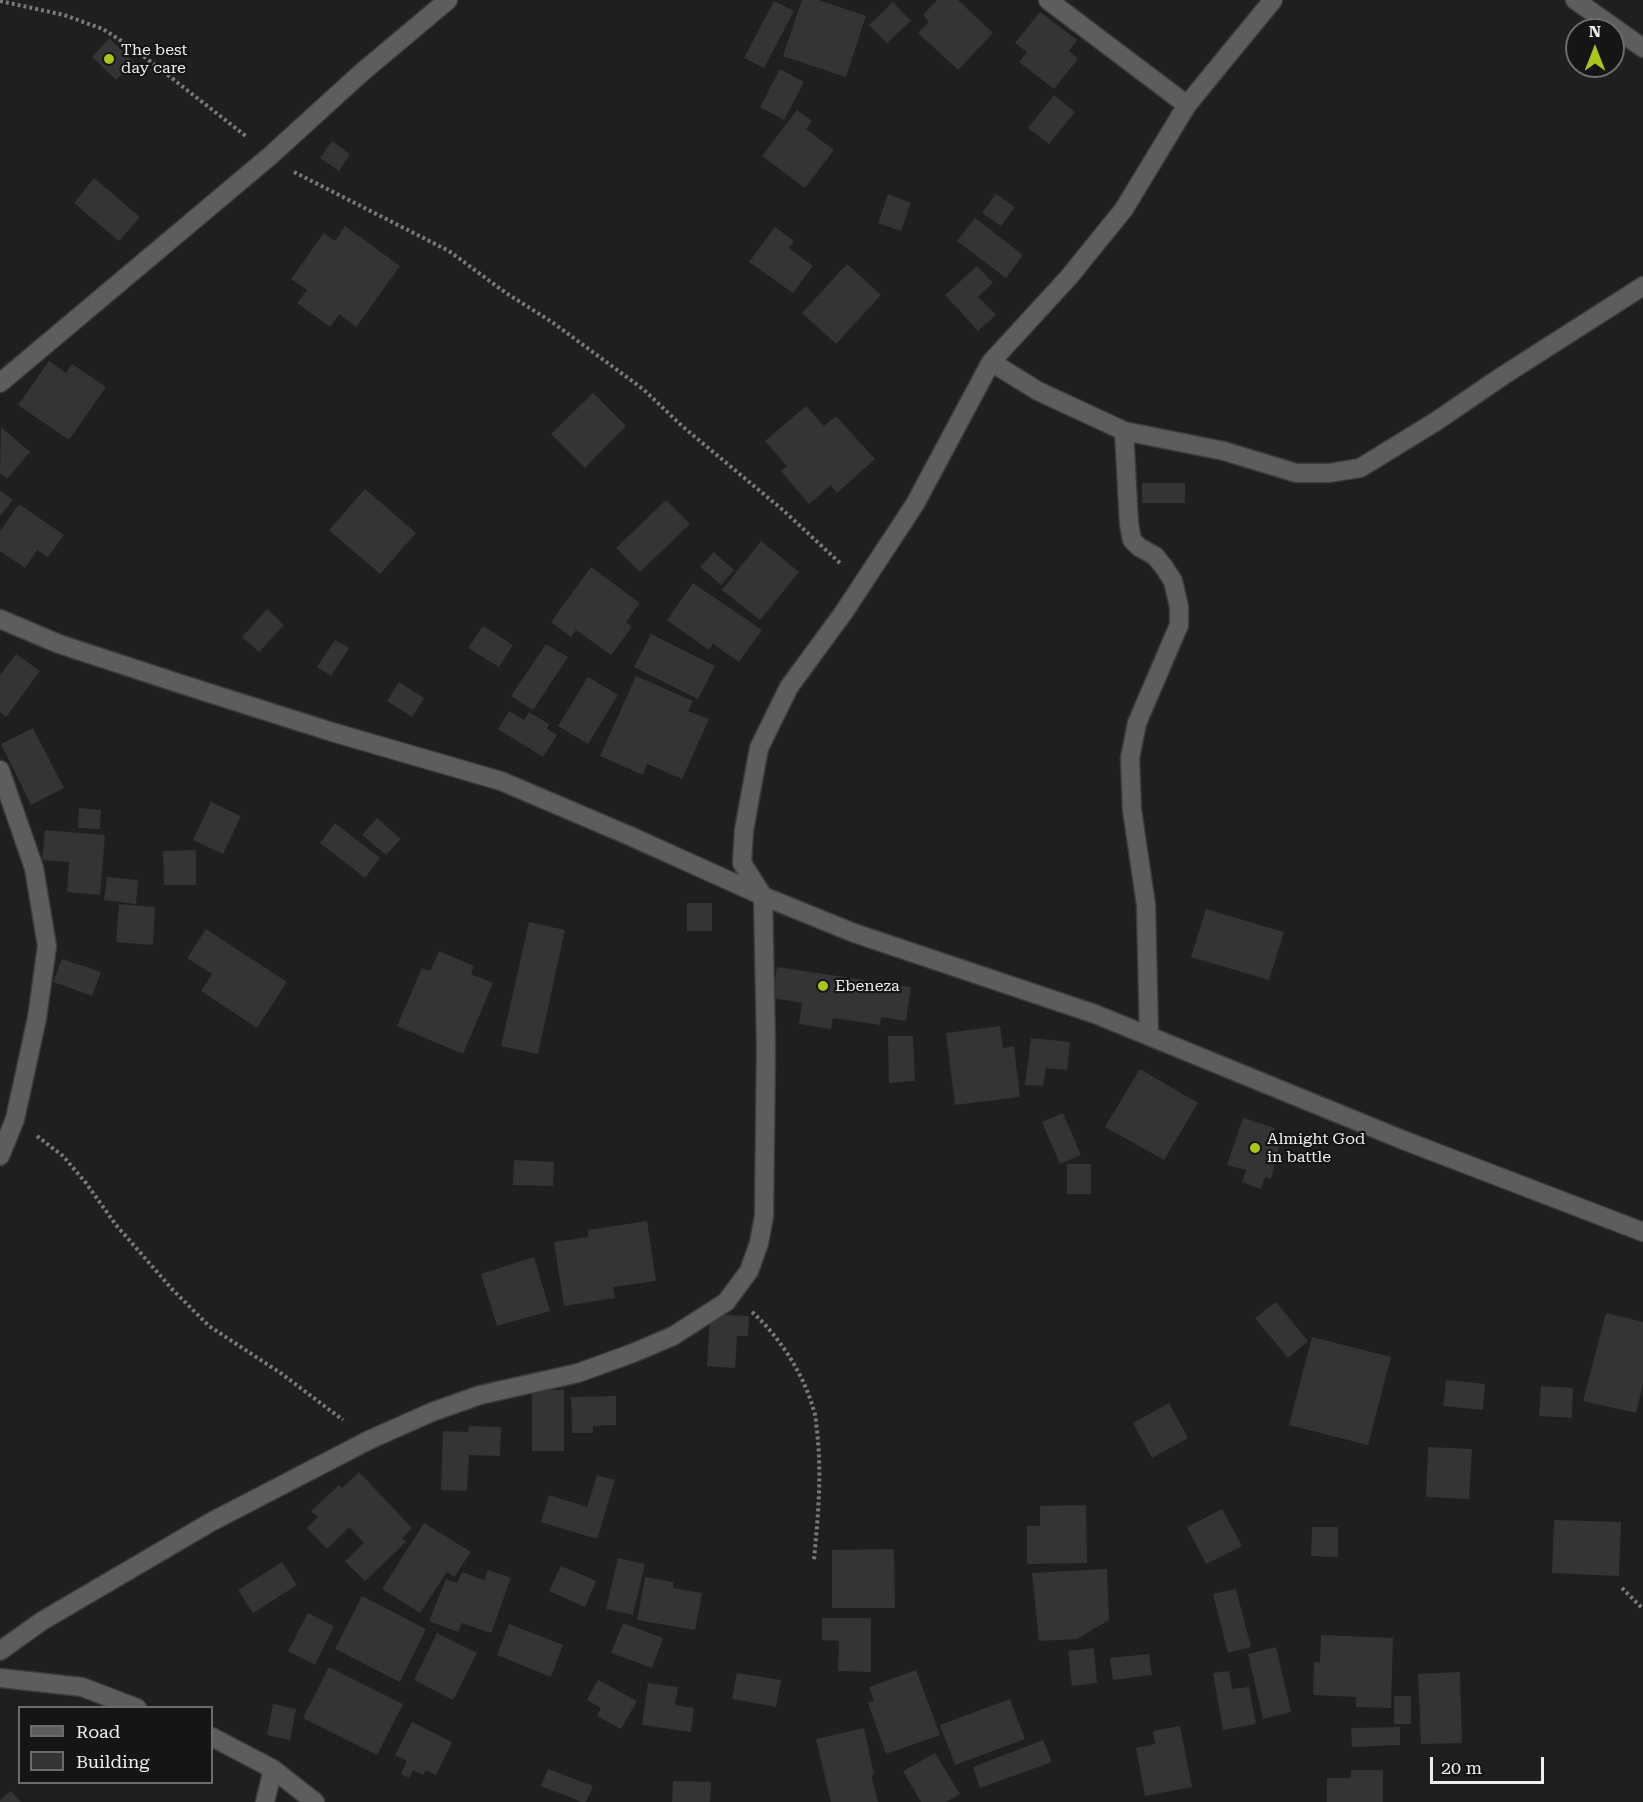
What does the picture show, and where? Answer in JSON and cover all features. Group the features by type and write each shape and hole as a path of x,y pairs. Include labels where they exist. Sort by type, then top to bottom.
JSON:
{"street":[{"path":"0,383 270,156 360,74 448,0"},
{"path":"1048,0 1187,105"},
{"path":"0,1651 42,1621 201,1528 369,1440 432,1412 480,1395 578,1373 633,1353 674,1336 726,1302 748,1271 759,1243 764,1216 766,1046 763,896 742,863 744,830 759,748 789,687 862,585 915,504 991,362 1069,277 1124,210 1187,105 1273,0"},
{"path":"1575,0 1643,48"},
{"path":"991,362 1038,391 1124,431 1224,451 1296,473 1329,473 1360,468 1435,422 1521,363 1643,286"},
{"path":"1124,431 1129,524 1132,540 1155,556 1164,567 1173,581 1179,607 1179,625 1137,723 1130,758 1132,810 1146,905 1149,1036"},
{"path":"0,619 59,644 184,685 332,732 501,781 763,896 854,933 1095,1014 1403,1140 1643,1232"},
{"path":"0,770 34,868 47,946 37,1018 15,1119 0,1156"},
{"path":"0,1678 82,1687 133,1706"},
{"path":"213,1738 273,1769 315,1802"},
{"path":"265,1802 273,1769"}],"path":[{"path":"0,1 64,15 103,29 137,51 270,156 302,176 449,251 506,293 552,322 643,389 682,426 784,511 862,585"},
{"path":"15,1119 63,1156 116,1225 172,1289 209,1326 282,1374 369,1440"},
{"path":"726,1302 752,1311 767,1325 792,1359 814,1408 820,1457 814,1560"},
{"path":"1622,1588 1643,1609"}],"building":[{"path":"802,0 818,0 866,16 846,77 783,56"},
{"path":"937,0 958,0 993,33 958,70 918,33 929,22 923,15"},
{"path":"774,1 794,11 764,68 744,58"},
{"path":"893,2 911,21 887,43 869,25"},
{"path":"1040,12 1077,40 1069,51 1078,59 1054,89 1019,62 1027,52 1015,43"},
{"path":"109,38 134,62 116,80 92,57"},
{"path":"780,69 804,82 784,120 760,107"},
{"path":"1054,95 1075,112 1049,144 1028,128"},
{"path":"797,110 812,121 806,129 834,150 805,188 762,156"},
{"path":"332,141 350,154 339,171 320,158"},
{"path":"94,178 140,217 119,241 74,203"},
{"path":"888,194 911,203 901,231 878,223"},
{"path":"996,194 1015,207 1001,226 982,213"},
{"path":"975,218 1023,255 1006,278 957,241"},
{"path":"345,226 400,266 356,327 339,314 330,327 297,303 307,290 291,279 324,233 335,241"},
{"path":"775,227 794,241 789,248 813,266 793,293 749,262"},
{"path":"847,264 881,295 836,344 802,313"},
{"path":"977,266 993,283 978,297 996,315 978,331 945,295"},
{"path":"49,361 66,373 72,364 106,387 69,440 18,405"},
{"path":"593,393 626,426 585,468 551,434"},
{"path":"806,406 824,426 836,416 875,459 837,493 831,485 809,504 781,471 787,466 765,441"},
{"path":"1,427 30,452 7,479 0,473"},
{"path":"1142,483 1185,483 1185,503 1142,503"},
{"path":"365,489 416,533 380,574 329,530"},
{"path":"0,490 13,500 0,516"},
{"path":"666,500 690,524 640,572 616,548"},
{"path":"19,504 64,535 48,557 37,550 25,568 0,551 0,531"},
{"path":"761,541 799,572 760,620 722,590"},
{"path":"714,552 734,570 721,585 700,567"},
{"path":"591,567 640,603 626,622 632,627 611,655 576,630 571,637 551,622"},
{"path":"693,583 762,630 739,662 713,644 709,650 667,620"},
{"path":"267,609 284,625 259,652 242,637"},
{"path":"483,626 513,645 499,667 468,648"},
{"path":"651,634 715,666 698,699 634,667"},
{"path":"335,640 349,648 331,676 317,667"},
{"path":"546,644 568,657 533,710 511,696"},
{"path":"16,654 40,671 6,717 0,712 0,675"},
{"path":"636,676 693,701 688,711 709,719 682,779 647,764 643,775 600,756"},
{"path":"588,677 618,695 588,744 558,726"},
{"path":"399,682 424,698 412,717 387,701"},
{"path":"509,711 524,720 529,712 549,724 547,729 557,735 543,757 498,729"},
{"path":"33,728 64,788 31,805 1,744"},
{"path":"211,802 241,816 223,854 193,840"},
{"path":"79,808 101,810 100,829 78,828"},
{"path":"377,818 401,839 386,855 362,835"},
{"path":"335,823 380,858 365,878 320,843"},
{"path":"45,830 105,835 100,895 67,892 69,862 42,860"},
{"path":"196,850 196,885 164,885 163,851"},
{"path":"107,877 138,880 136,904 104,900"},
{"path":"687,903 712,903 712,931 687,931"},
{"path":"119,904 155,907 153,945 116,942"},
{"path":"1206,909 1284,932 1269,980 1191,957"},
{"path":"529,922 565,930 538,1054 501,1046"},
{"path":"206,929 287,982 257,1028 201,991 212,974 187,958"},
{"path":"439,951 474,966 471,974 493,983 463,1054 397,1026 422,968 430,971"},
{"path":"62,959 101,972 92,996 53,982"},
{"path":"777,967 911,987 906,1021 881,1017 880,1025 833,1018 831,1029 799,1024 802,1003 772,998"},
{"path":"1000,1026 1003,1048 1014,1046 1020,1097 955,1105 946,1033"},
{"path":"888,1036 913,1036 915,1081 889,1083"},
{"path":"1031,1038 1070,1042 1067,1070 1046,1068 1043,1086 1025,1085"},
{"path":"1140,1069 1198,1103 1164,1160 1105,1127"},
{"path":"1063,1113 1081,1155 1060,1164 1042,1122"},
{"name":"Almight God in battle","path":"1243,1118 1275,1128 1272,1137 1281,1140 1271,1179 1265,1177 1261,1189 1242,1182 1246,1170 1227,1165"},
{"path":"514,1160 554,1162 553,1186 513,1185"},
{"path":"1067,1164 1091,1164 1091,1194 1067,1194"},
{"path":"647,1221 656,1281 613,1287 615,1298 564,1306 554,1242 588,1237 588,1230"},
{"path":"534,1257 550,1311 497,1326 481,1274"},
{"path":"1276,1302 1308,1341 1288,1358 1255,1318"},
{"path":"1606,1313 1643,1322 1643,1384 1636,1413 1583,1401"},
{"path":"710,1314 749,1316 748,1336 737,1336 735,1368 707,1366"},
{"path":"1312,1337 1391,1357 1368,1445 1289,1425"},
{"path":"1446,1380 1485,1384 1483,1410 1443,1406"},
{"path":"1541,1386 1573,1388 1572,1418 1539,1416"},
{"path":"532,1390 564,1390 564,1451 532,1451"},
{"path":"616,1396 616,1425 593,1426 593,1433 572,1433 571,1397"},
{"path":"1169,1403 1188,1438 1152,1458 1133,1423"},
{"path":"469,1426 501,1427 500,1456 469,1455 467,1491 441,1490 443,1431 468,1432"},
{"path":"1428,1447 1472,1449 1469,1499 1426,1497"},
{"path":"359,1472 412,1528 402,1538 406,1542 365,1581 345,1561 364,1543 349,1527 327,1549 307,1528 318,1517 311,1511 339,1485 342,1488"},
{"path":"597,1475 615,1480 597,1539 541,1522 549,1495 587,1507"},
{"path":"1086,1505 1087,1563 1027,1564 1027,1526 1040,1526 1040,1506"},
{"path":"1222,1509 1242,1546 1206,1564 1187,1527"},
{"path":"1554,1520 1621,1522 1619,1576 1552,1573"},
{"path":"424,1523 471,1552 454,1577 447,1572 420,1613 382,1589"},
{"path":"1312,1527 1338,1527 1338,1557 1311,1556"},
{"path":"894,1549 895,1608 832,1608 832,1550"},
{"path":"618,1558 645,1564 633,1615 606,1609"},
{"path":"282,1562 297,1585 253,1613 238,1590"},
{"path":"561,1566 596,1581 585,1607 549,1591"},
{"path":"1107,1569 1109,1620 1077,1639 1039,1641 1032,1573"},
{"path":"488,1570 511,1578 491,1633 462,1623 458,1632 429,1621 446,1579 457,1583 462,1572 484,1580"},
{"path":"645,1577 673,1582 673,1588 702,1593 695,1630 637,1620"},
{"path":"1236,1589 1251,1647 1228,1653 1213,1594"},
{"path":"362,1596 426,1629 400,1682 335,1649"},
{"path":"308,1613 334,1626 315,1665 288,1651"},
{"path":"822,1618 871,1618 871,1672 838,1671 839,1641 822,1640"},
{"path":"623,1623 663,1638 652,1668 611,1653"},
{"path":"509,1624 563,1645 551,1677 497,1655"},
{"path":"437,1633 477,1653 453,1700 414,1680"},
{"path":"1321,1635 1393,1638 1391,1708 1356,1707 1356,1697 1313,1695 1314,1662 1320,1662"},
{"path":"1276,1647 1291,1712 1263,1719 1248,1654"},
{"path":"1094,1648 1097,1683 1072,1686 1068,1651"},
{"path":"1149,1654 1152,1675 1113,1680 1110,1658"},
{"path":"329,1667 403,1704 377,1755 303,1718"},
{"path":"916,1670 940,1735 886,1754 868,1703 874,1701 869,1687"},
{"path":"1229,1671 1232,1689 1249,1687 1256,1724 1223,1730 1213,1673"},
{"path":"1460,1672 1462,1743 1421,1744 1418,1674"},
{"path":"737,1673 781,1680 776,1707 732,1699"},
{"path":"598,1680 637,1701 621,1729 597,1716 601,1708 587,1700"},
{"path":"648,1683 678,1687 675,1705 694,1708 691,1732 642,1725"},
{"path":"1394,1696 1411,1696 1411,1724 1394,1724"},
{"path":"1010,1699 1025,1739 955,1765 940,1725"},
{"path":"273,1704 296,1709 290,1740 267,1735"},
{"path":"412,1722 452,1742 436,1775 426,1770 423,1775 413,1770 409,1778 401,1774 407,1761 395,1755"},
{"path":"1180,1726 1192,1787 1145,1796 1136,1748 1155,1744 1153,1731"},
{"path":"1400,1727 1400,1745 1352,1747 1351,1728"},
{"path":"864,1728 874,1775 871,1775 878,1802 831,1802 816,1739"},
{"path":"1043,1740 1052,1762 980,1788 973,1767"},
{"path":"935,1753 960,1794 946,1802 921,1802 903,1771"},
{"path":"548,1769 593,1786 586,1802 541,1786"},
{"path":"1351,1770 1383,1770 1383,1802 1327,1802 1327,1778 1351,1778"},
{"path":"673,1781 711,1782 710,1802 672,1802"},
{"path":"11,1791 21,1802 0,1802 0,1800"}],"place":[{"name":"The best day care","path":"109,59"},
{"name":"Ebeneza","path":"823,986"},
{"name":"Almight God in battle","path":"1255,1148"}]}
